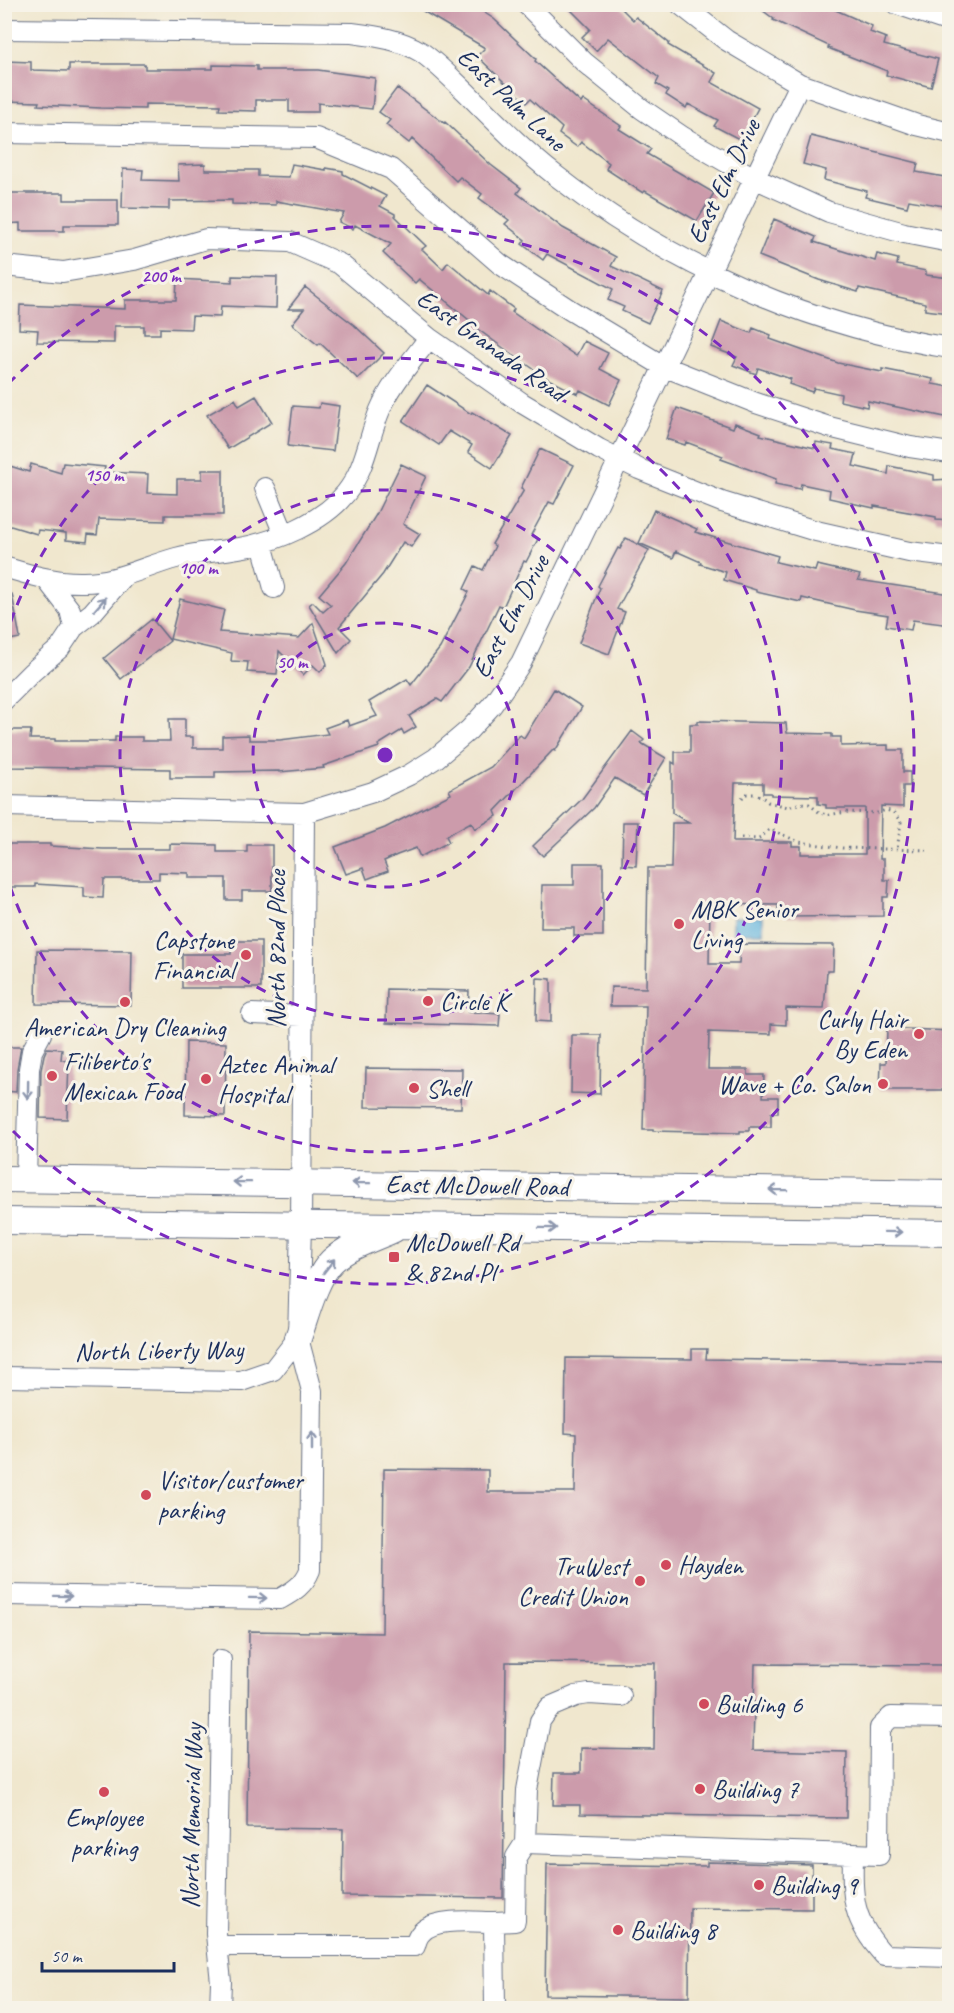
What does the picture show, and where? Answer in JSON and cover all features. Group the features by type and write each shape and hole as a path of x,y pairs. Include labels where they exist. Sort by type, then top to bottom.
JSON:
{"main road":[{"name":"East McDowell Road","path":"15,1179 950,1193"},
{"path":"836,1191 836,1232"},
{"name":"East McDowell Road","path":"4,1221 950,1233"},
{"path":"4,1238 146,1223"},
{"path":"298,1338 318,1282 330,1262 340,1254 400,1226"}],"street":[{"path":"526,4 584,62 642,109 683,137 754,178 829,212 950,242"},
{"path":"680,4 726,40 800,84 917,125 950,133"},
{"path":"897,4 950,22"},
{"name":"East Palm Lane","path":"4,29 352,33 376,36 404,44 422,53 444,71 554,175 628,226 682,259 795,309 903,341 950,348"},
{"name":"East Elm Drive","path":"4,806 304,813 373,792 409,775 436,758 469,730 492,705 521,663 800,84"},
{"path":"4,133 316,138 391,169 500,264 570,310 663,366 756,403 829,427 910,447 950,453"},
{"name":"East Granada Road","path":"4,266 63,272 134,260 206,238 290,242 340,264 429,338 522,403 620,459 722,502 816,531 909,552 950,557"},
{"path":"4,567 47,580 82,582 123,577 177,558 262,544 311,523 332,510 347,492 363,466 380,411 390,392 429,338"},
{"path":"265,488 284,534"},
{"path":"262,544 274,588"},
{"path":"4,700 60,648 74,627 92,613 123,577"},
{"path":"47,580 70,610 74,627"},
{"name":"North 82nd Place","path":"4,1594 280,1599 294,1592 305,1582 310,1570 312,1391 298,1338 304,813"},
{"path":"252,1014 302,1016"},
{"path":"15,1179 28,1069 32,1051 41,1034"},
{"name":"North Liberty Way","path":"4,1377 241,1381 273,1370 298,1338"},
{"name":"North Memorial Way","path":"220,2008 221,1982 216,1901 221,1660"},
{"path":"218,1946 415,1946 420,1934 430,1925 452,1922 515,1921 516,1857 525,1843 527,1790 540,1721 550,1707 576,1696 589,1694 621,1696"},
{"path":"525,1843 879,1855 880,1728 891,1717 950,1718"},
{"path":"853,1854 852,1889 857,1916 868,1938 884,1954 950,1957"},
{"path":"494,1922 495,2008"}],"path":[{"path":"742,798 745,794 754,794 768,802 788,807 801,803 809,804 826,815 848,812 877,813 886,810 893,812 901,822 897,850"},
{"path":"741,838 759,839 770,829 799,842 842,848 927,849"}],"water":[{"path":"733,917 763,917 763,933 733,933"}],"building":[{"path":"411,4 482,4 479,9 494,19 581,103 583,100 621,126 619,129 651,149 647,154 714,193 697,221 645,191 643,193 606,169 609,163 581,142 577,147 559,134 562,128 530,99 526,103 477,56 485,48"},
{"path":"565,4 617,4 633,20 636,17 669,43 668,45 716,73 711,82 758,108 741,140 714,126 718,120 688,104 686,108 666,95 668,91 656,84 659,78 608,38 596,51 582,37 590,29"},
{"path":"754,4 822,4 872,26 870,32 886,38 884,45 938,59 931,87 886,75 887,71 828,48 829,46 773,20"},
{"path":"4,61 31,62 31,70 69,71 69,64 145,64 145,69 213,69 213,65 257,66 257,70 318,70 375,78 372,109 318,103 318,112 289,112 289,100 256,100 256,111 219,110 220,105 145,104 145,109 101,108 4,101"},
{"path":"397,88 445,122 491,165 521,188 517,193 563,228 616,257 611,266 663,291 648,323 622,311 624,307 608,300 613,289 547,254 543,260 522,244 525,240 505,224 509,220 479,198 482,194 460,177 456,181 412,139 409,143 386,125 390,120 379,112"},
{"path":"811,136 918,163 916,172 950,178 950,207 909,200 907,207 865,197 867,191 824,180 826,170 803,164"},
{"path":"205,164 205,170 258,170 258,176 289,177 292,164 343,171 343,174 386,196 380,206 395,214 426,246 422,249 443,269 448,262 488,295 490,291 514,309 512,312 576,356 584,341 608,353 600,369 621,380 609,405 580,390 578,394 550,380 513,355 468,322 469,320 419,279 415,283 383,253 391,244 355,225 353,229 339,222 344,213 276,201 276,205 232,204 232,200 169,201 169,209 122,208 123,169 143,170 142,180 179,181 178,165"},
{"path":"4,193 64,193 64,200 118,200 118,225 64,225 64,231 20,231 20,223 4,224"},
{"path":"774,219 816,237 814,242 875,261 877,254 898,259 897,265 926,271 926,275 950,278 950,313 925,310 925,303 859,288 858,292 819,280 759,256"},
{"path":"232,276 277,277 276,308 221,306 220,317 192,316 191,329 160,328 160,334 144,334 144,326 114,326 114,343 37,342 38,330 19,329 20,305 125,309 125,300 176,300 177,279 232,282"},
{"path":"305,287 354,325 384,353 358,379 320,343 318,345 292,324 304,309 288,309"},
{"path":"721,321 751,333 753,328 771,335 770,339 838,363 933,379 932,384 950,387 950,418 868,401 867,407 840,401 841,394 814,388 812,392 789,384 791,379 758,368 756,374 733,365 737,357 711,347"},
{"path":"427,385 471,414 472,412 512,436 492,468 468,452 472,445 449,431 439,445 403,421"},
{"path":"256,396 272,422 228,449 207,415 235,399 239,406"},
{"path":"320,403 339,406 333,451 288,446 293,406 319,408"},
{"path":"677,408 733,428 735,423 761,433 760,435 815,448 816,442 833,445 832,449 856,454 853,466 888,474 889,466 934,475 934,480 950,479 950,521 829,498 830,490 801,484 800,489 775,484 776,479 721,459 723,456 686,442 685,445 666,439"},
{"path":"540,449 574,465 554,504 549,502 531,535 538,539 526,562 524,561 503,607 499,605 469,667 442,702 437,699 409,716 416,727 404,734 402,730 378,745 379,747 323,766 324,768 279,772 215,772 215,778 170,778 170,769 7,767 7,730 31,730 30,739 55,739 55,741 115,741 115,737 142,737 142,741 170,741 169,719 185,719 185,737 193,737 193,748 222,748 222,736 249,735 249,740 280,740 328,734 325,728 347,720 349,726 377,716 369,702 407,679 411,685 440,648 469,592 464,589 475,566 483,570 495,546 492,544 524,490 521,488"},
{"path":"63,463 105,467 104,472 148,474 147,493 177,494 177,479 202,479 202,470 223,470 223,515 165,515 165,521 99,519 97,535 88,534 87,542 66,540 66,533 38,530 37,534 4,524 4,483 10,466 29,472 31,464 61,473"},
{"path":"401,464 426,476 403,524 420,534 411,547 403,542 383,574 339,627 351,639 338,653 309,605 313,602 323,612 331,605 319,595 346,563 376,515"},
{"path":"654,510 697,529 695,532 778,556 776,562 815,571 817,565 860,575 858,580 950,594 950,625 913,620 911,630 886,626 888,615 802,598 801,602 756,592 756,590 724,580 726,572 700,564 701,562 676,551 673,558 639,543"},
{"path":"626,538 649,550 617,609 625,612 609,654 579,643 600,588 598,586 618,548 620,549"},
{"path":"12,594 20,638 4,641 4,595"},
{"path":"180,599 224,610 219,632 299,638 313,623 327,664 320,672 313,665 303,675 279,651 277,674 247,672 248,662 231,661 232,653 170,639"},
{"path":"152,619 170,641 121,679 104,658"},
{"path":"554,689 582,707 555,751 553,750 495,811 497,816 475,829 471,822 446,836 449,842 420,857 416,848 384,861 388,871 367,879 363,868 346,874 335,847 385,828 451,794 449,790 491,767 520,735 524,738"},
{"name":"MBK Senior Living","path":"698,721 786,723 787,733 832,734 832,737 841,737 841,746 888,745 888,750 903,750 903,772 910,772 910,786 903,786 903,807 881,806 880,859 884,859 884,880 889,880 888,897 883,897 883,916 787,917 787,913 778,913 778,905 710,904 709,964 739,964 740,944 834,945 833,971 827,971 824,1009 786,1008 786,1025 771,1024 771,1034 709,1032 708,1069 748,1069 748,1075 764,1075 763,1097 778,1097 778,1113 771,1113 771,1127 749,1127 749,1131 740,1131 740,1133 643,1130 646,1006 610,1006 611,987 646,988 648,868 671,868 672,823 689,823 672,813 672,762 675,764 675,752 690,752 690,724 698,724","holes":["735,783 763,783 763,793 771,793 771,795 818,796 818,804 826,805 826,808 865,808 865,854 801,854 801,846 792,846 792,842 733,842"]},
{"path":"632,731 644,740 641,743 666,758 643,795 615,778 594,808 543,856 533,846 582,799"},
{"path":"623,822 638,822 636,866 622,865"},
{"path":"7,844 50,844 50,846 103,849 170,849 170,844 217,845 217,852 247,852 247,845 272,845 272,891 242,891 242,900 226,900 226,878 189,878 189,873 159,872 159,879 104,879 103,898 84,897 84,887 35,884 35,887 7,887"},
{"path":"574,863 603,863 603,936 574,936 574,928 541,928 542,885 574,885"},
{"name":"Capstone Financial","path":"231,941 261,941 261,988 182,988 182,954 231,954"},
{"path":"37,950 132,951 131,1005 36,1004"},
{"path":"537,978 551,979 551,1022 536,1021"},
{"name":"Circle K","path":"387,989 469,991 468,1012 500,1014 499,1026 386,1023"},
{"path":"887,1028 950,1031 950,1090 880,1090 881,1063 886,1063"},
{"path":"572,1035 601,1035 600,1094 571,1093"},
{"name":"Aztec Animal Hospital","path":"186,1042 226,1043 225,1116 185,1115"},
{"path":"4,1047 21,1047 16,1092 4,1091"},
{"name":"Filiberto's Mexican Food","path":"47,1048 62,1049 61,1060 69,1061 67,1119 40,1118 41,1070"},
{"name":"Shell","path":"366,1068 462,1069 461,1108 365,1107"},
{"name":"Hayden","path":"692,1349 707,1349 706,1359 950,1363 950,1665 755,1664 753,1750 847,1752 846,1818 580,1814 580,1805 553,1805 554,1773 581,1773 581,1748 654,1749 655,1663 506,1662 503,1898 342,1896 343,1829 247,1828 249,1631 382,1633 384,1469 488,1470 488,1492 575,1492 576,1434 565,1433 566,1358 692,1359"},
{"name":"Building 8","path":"707,1862 812,1865 812,1909 690,1908 689,1997 545,1995 547,1864 707,1866"}],"place":[{"name":"MBK Senior Living","path":"679,924"},
{"name":"Capstone Financial","path":"246,955"},
{"name":"Circle K","path":"428,1001"},
{"name":"American Dry Cleaning","path":"125,1002"},
{"name":"Curly Hair By Eden","path":"919,1034"},
{"name":"Filiberto's Mexican Food","path":"52,1076"},
{"name":"Aztec Animal Hospital","path":"206,1079"},
{"name":"Wave + Co. Salon","path":"883,1084"},
{"name":"Shell","path":"414,1088"},
{"name":"McDowell Rd & 82nd Pl","path":"394,1257"},
{"name":"Visitor/customer parking","path":"146,1495"},
{"name":"Hayden","path":"666,1565"},
{"name":"TruWest Credit Union","path":"640,1581"},
{"name":"Building 6","path":"704,1704"},
{"name":"Building 7","path":"700,1789"},
{"name":"Employee parking","path":"104,1792"},
{"name":"Building 9","path":"759,1885"},
{"name":"Building 8","path":"618,1930"}]}
